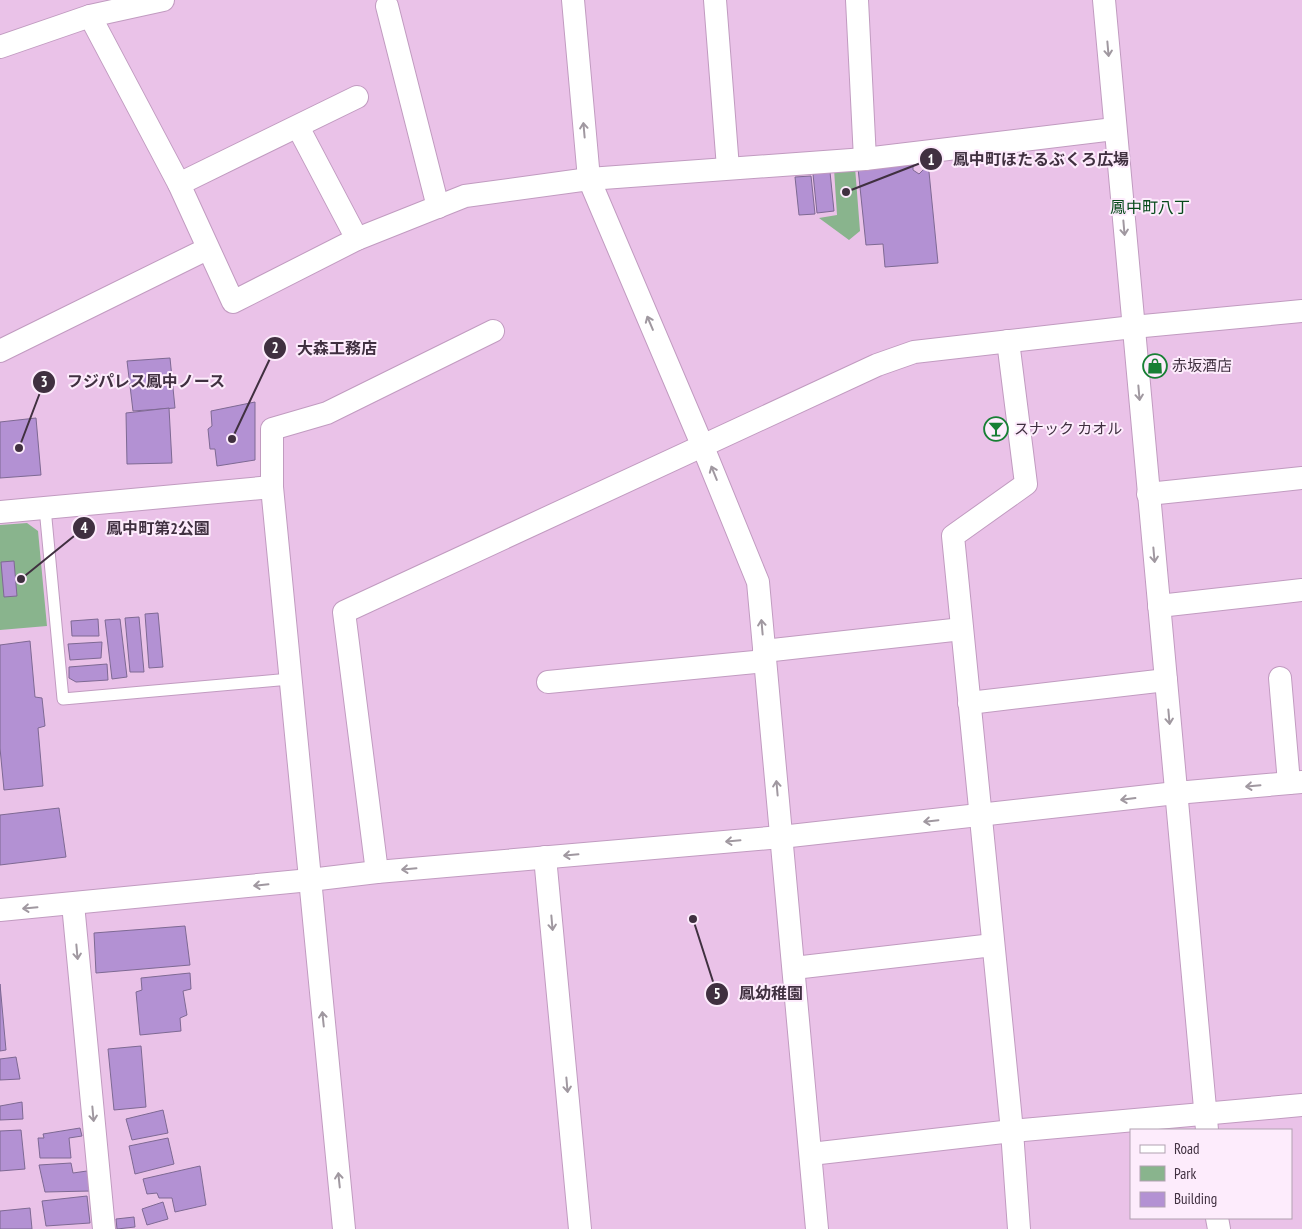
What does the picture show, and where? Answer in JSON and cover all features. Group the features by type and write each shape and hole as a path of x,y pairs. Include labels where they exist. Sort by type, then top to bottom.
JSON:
{"street":[{"path":"0,46 90,16 163,0"},
{"path":"573,0 589,179 758,582 817,1229"},
{"path":"715,0 728,168"},
{"path":"857,0 865,159"},
{"path":"1104,0 1114,129 1206,1122"},
{"path":"387,6 438,207"},
{"path":"90,16 179,184 233,302 357,239 465,196 589,179 865,159 1114,129"},
{"path":"179,184 358,97"},
{"path":"298,127 357,239"},
{"path":"0,350 208,249"},
{"path":"378,872 344,612 877,365 914,352 1133,327 1302,311"},
{"path":"344,1229 272,486 272,429 327,413 493,331"},
{"path":"1008,341 1026,484 953,536 1012,1132 1019,1229"},
{"path":"1148,494 1302,478"},
{"path":"0,512 272,486"},
{"path":"1159,606 1302,590"},
{"path":"548,682 765,656 962,629"},
{"path":"0,910 378,872 781,837 1176,793 1295,783 1280,678"},
{"path":"969,703 1166,680"},
{"path":"546,857 580,1229"},
{"path":"73,904 104,1229"},
{"path":"794,968 993,945"},
{"path":"811,1154 1012,1132 1206,1122 1302,1104"}],"lane":[{"path":"45,508 63,699 290,679"}],"green space":[{"path":"855,167 860,231 849,240 819,218 837,215 834,169"},
{"path":"27,523 38,531 47,626 0,630 0,525"}],"building":[{"path":"913,163 913,170 919,174 925,168 929,172 938,263 885,267 883,244 866,245 858,168"},
{"path":"830,172 834,211 817,213 813,174"},
{"path":"811,176 815,214 799,215 795,177"},
{"path":"170,358 175,408 133,411 127,361"},
{"path":"255,402 255,460 217,466 215,449 210,449 208,429 212,426 211,411"},
{"path":"169,408 172,463 127,464 126,413"},
{"path":"36,418 41,475 0,478 0,422"},
{"path":"14,561 17,596 4,597 1,562"},
{"path":"158,613 163,667 149,668 145,614"},
{"path":"139,617 144,672 130,672 125,618"},
{"path":"98,619 99,636 72,636 71,621"},
{"path":"120,619 127,677 112,679 105,620"},
{"path":"30,641 35,697 42,698 45,726 38,728 43,786 4,790 0,748 0,645"},
{"path":"102,642 101,658 70,660 68,644"},
{"path":"107,664 108,680 76,682 69,678 69,667"},
{"path":"59,808 66,857 0,865 0,815"},
{"path":"185,926 190,965 96,973 94,933"},
{"path":"190,973 191,989 183,991 187,1015 180,1018 181,1031 140,1035 136,992 142,990 141,978"},
{"path":"0,984 6,1050 0,1051"},
{"path":"141,1046 146,1107 114,1110 108,1049"},
{"path":"16,1057 20,1079 0,1080 0,1059"},
{"path":"22,1102 23,1119 0,1120 0,1106"},
{"path":"163,1110 168,1133 132,1140 126,1119"},
{"path":"80,1128 82,1136 69,1138 71,1158 40,1158 38,1138 44,1138 43,1134"},
{"path":"21,1130 25,1169 0,1171 0,1131"},
{"path":"168,1138 174,1164 135,1174 129,1146"},
{"path":"71,1163 73,1173 87,1171 91,1191 45,1192 39,1165"},
{"path":"200,1166 206,1205 175,1212 172,1198 159,1198 157,1193 147,1194 143,1179"},
{"path":"87,1196 90,1223 46,1226 42,1201"},
{"path":"163,1202 168,1219 147,1225 142,1209"},
{"path":"30,1208 32,1229 0,1229 0,1211"},
{"path":"134,1217 135,1227 117,1229 116,1219"}],"place":[{"name":"鳳中町ほたるぶくろ広場","path":"846,192"},
{"name":"赤坂酒店","path":"1155,366"},
{"name":"スナック カオル","path":"996,429"},
{"name":"大森工務店","path":"232,439"},
{"name":"フジパレス鳳中ノース","path":"19,448"},
{"name":"鳳中町第2公園","path":"21,579"},
{"name":"鳳幼稚園","path":"693,919"}],"district":[{"name":"鳳中町八丁","path":"1150,207"}]}
